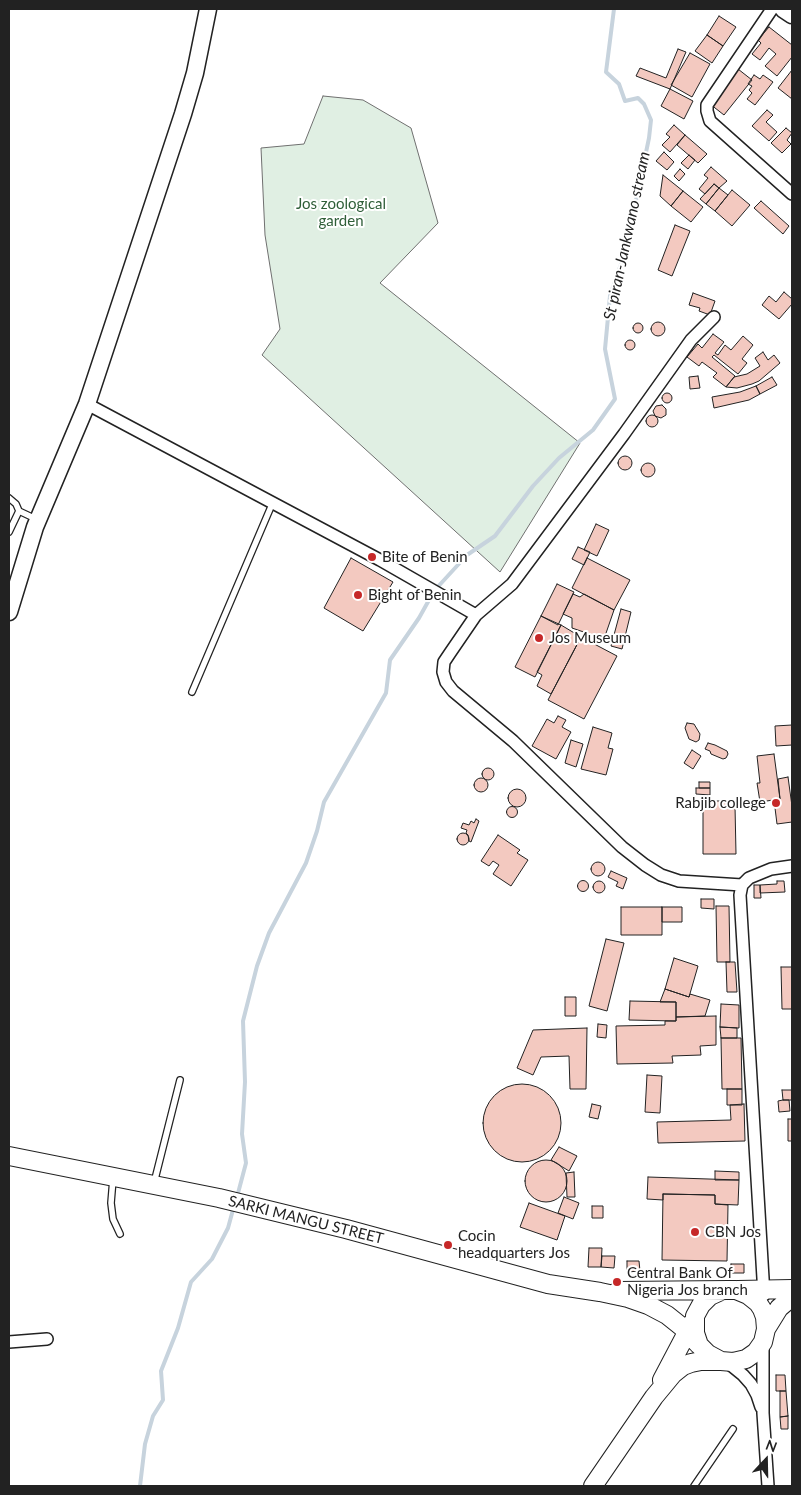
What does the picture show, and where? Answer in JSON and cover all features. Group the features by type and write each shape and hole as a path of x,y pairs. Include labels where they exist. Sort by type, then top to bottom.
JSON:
{"main road":[{"name":"SARKI MANGU STREET","path":"9,1156 219,1198 346,1229 548,1284 600,1292"},
{"path":"600,1292 630,1290 729,1291 792,1288"},
{"path":"599,1485 654,1397 705,1300 729,1291 754,1298 762,1309 765,1329"},
{"path":"600,1292 648,1305 667,1315 708,1354 724,1361"},
{"path":"654,1397 673,1374 683,1366 701,1360 724,1361 746,1359 756,1352 765,1329 779,1308 792,1297"},
{"path":"695,1316 695,1333 699,1345"}],"street":[{"path":"9,612 13,591 38,520 87,404 183,114 195,73 208,9"},
{"path":"772,9 707,106 707,111 710,121 792,194"},
{"path":"783,9 792,15"},
{"path":"714,317 691,340 624,434 512,584 476,615 444,662 443,672 446,682 453,691 512,741 622,847 646,865 661,875 679,882 742,885"},
{"path":"87,404 380,560 476,615"},
{"path":"768,1486 762,1413 765,1329 764,1290 745,957 740,902 742,885 749,878 771,870 792,866"},
{"path":"9,1342 46,1339"},
{"path":"724,1361 743,1375 751,1384 757,1394 762,1413"}],"lane":[{"path":"9,498 16,504 19,511 38,520"},
{"path":"192,692 273,502"},
{"path":"9,532 19,511"},
{"path":"153,1185 180,1080"},
{"path":"114,1177 111,1203 113,1219 120,1234"},
{"path":"694,1486 733,1429"}],"green space":[{"name":"Jos zoological garden","path":"323,96 363,100 411,128 438,223 380,283 580,443 500,572 262,355 280,329 265,235 261,148 304,144"}],"building":[{"path":"719,16 736,27 723,46 707,35"},
{"path":"769,27 792,45 792,57 777,76 765,66 776,54 769,48 760,60 752,54 761,43 758,40"},
{"path":"707,35 723,46 712,63 695,51"},
{"path":"678,49 686,52 670,89 636,76 640,68 666,78"},
{"path":"690,53 710,64 692,97 671,85"},
{"path":"738,69 752,80 724,115 710,104"},
{"path":"792,70 792,99 778,88"},
{"path":"754,75 760,79 763,75 773,82 755,105 747,99 752,93 749,90 752,86 748,84"},
{"path":"670,89 693,101 684,119 661,106"},
{"path":"767,110 773,115 766,122 777,132 769,141 752,126"},
{"path":"674,125 685,135 670,152 662,145 670,137 666,134"},
{"path":"786,128 792,133 787,140 791,144 782,153 771,143"},
{"path":"685,135 707,154 698,163 677,145"},
{"path":"664,152 674,162 667,170 656,161"},
{"path":"689,155 695,160 688,169 681,163"},
{"path":"711,167 727,181 719,188 714,184 705,194 699,189 708,178 704,175"},
{"path":"680,169 685,174 679,181 674,176"},
{"path":"663,175 683,191 671,206 660,196"},
{"path":"714,184 719,188 706,204 700,199"},
{"path":"719,188 728,195 715,211 706,204"},
{"path":"732,190 750,205 732,226 715,211"},
{"path":"683,191 703,207 691,222 671,206"},
{"path":"761,201 789,226 783,234 754,208"},
{"path":"675,225 690,231 672,276 658,270"},
{"path":"784,292 792,299 792,304 779,319 762,305 769,296 776,302"},
{"path":"693,293 715,301 710,315 699,311 700,308 689,305"},
{"path":"658,322 663,324 665,329 663,334 658,336 653,334 651,329 653,324"},
{"path":"636,323 640,323 643,328 642,332 636,333 633,330 633,326"},
{"path":"713,334 724,342 715,353 718,355 725,345 731,350 743,336 753,345 742,359 747,363 738,374 714,355 712,357 735,376 726,387 713,377 717,373 702,362 699,366 687,357 698,344 702,348"},
{"path":"628,340 632,340 635,345 634,349 628,350 625,347 625,343"},
{"path":"763,352 768,360 774,355 780,363 759,381 737,388 726,387 734,377 747,374 760,366 755,358"},
{"path":"698,376 700,388 690,389 689,377"},
{"path":"772,377 777,385 760,394 756,386"},
{"path":"756,386 760,394 749,400 714,408 712,397 740,392"},
{"path":"665,393 669,393 672,398 671,402 665,403 662,400 662,396"},
{"path":"662,405 666,409 666,415 661,418 655,416 653,411 656,406"},
{"path":"650,415 654,415 658,421 654,427 650,427 646,423 646,419"},
{"path":"625,456 630,458 632,463 630,468 625,470 620,468 618,463 620,458"},
{"path":"648,463 653,465 655,470 653,475 648,477 643,475 641,470 643,465"},
{"path":"596,524 609,530 597,556 584,550"},
{"path":"578,547 590,552 584,565 572,559"},
{"name":"Bight of Benin","path":"351,558 393,582 363,631 324,608"},
{"path":"587,558 630,580 614,610 572,588"},
{"path":"557,584 574,592 558,625 541,616"},
{"path":"573,594 580,597 584,594 614,610 604,639 572,628 572,618 563,614"},
{"path":"621,609 631,612 622,649 611,646"},
{"path":"541,616 561,625 535,677 515,667"},
{"path":"561,625 581,637 551,694 537,686 542,675 537,672"},
{"path":"581,637 617,656 584,719 548,700"},
{"path":"558,716 566,720 562,727 571,732 556,759 532,746 547,719 554,723"},
{"path":"687,723 694,724 700,734 699,740 696,742 689,739 685,728"},
{"path":"792,725 792,745 776,746 775,726"},
{"path":"593,727 612,733 608,748 613,749 606,775 581,769"},
{"path":"571,740 583,744 576,767 565,763"},
{"path":"708,743 727,751 726,758 723,759 711,754 710,751 705,749"},
{"path":"692,750 701,756 693,769 684,763"},
{"path":"774,754 780,799 760,802 757,783 760,783 757,756"},
{"path":"486,768 490,768 494,774 490,780 486,780 482,776 482,772"},
{"path":"788,777 792,822 777,824 774,800 780,799 778,779"},
{"path":"481,778 486,780 488,785 486,790 481,792 476,790 474,785 476,780"},
{"path":"699,782 710,782 710,788 699,788"},
{"path":"696,788 710,788 710,795 696,794"},
{"path":"513,789 521,789 526,794 524,805 513,807 508,802 508,794"},
{"path":"703,801 728,801 728,806 735,806 736,854 703,854"},
{"path":"512,806 518,812 512,818 506,812"},
{"path":"476,819 479,821 471,842 466,833 467,830 461,828 463,823 469,825 471,821 474,823"},
{"path":"461,833 465,833 469,839 465,845 461,845 457,841 457,837"},
{"path":"498,835 520,850 517,853 528,860 511,886 493,874 499,865 493,861 489,866 481,861"},
{"path":"598,862 603,864 605,869 603,874 598,876 593,874 591,869 593,864"},
{"path":"611,871 627,878 623,889 616,886 618,882 608,877"},
{"path":"583,880 589,886 583,892 577,886"},
{"path":"597,881 601,881 605,887 601,893 597,893 593,889 593,885"},
{"path":"777,881 784,881 785,892 760,893 760,885 777,884"},
{"path":"754,885 760,885 761,898 754,898"},
{"path":"701,899 714,899 714,909 701,908"},
{"path":"716,906 729,906 730,962 717,962"},
{"path":"621,907 662,907 662,935 621,935"},
{"path":"662,907 682,907 682,922 662,922"},
{"path":"606,939 624,943 607,1011 589,1006"},
{"path":"674,958 698,966 689,997 665,989"},
{"path":"726,962 735,962 737,992 727,992"},
{"path":"781,967 792,967 792,1009 782,1009"},
{"path":"665,989 689,997 690,994 710,1000 705,1016 676,1017 676,1002 660,1002"},
{"path":"565,997 576,997 576,1016 565,1016"},
{"path":"630,1001 676,1002 676,1021 629,1020"},
{"path":"721,1004 739,1005 739,1028 720,1027"},
{"path":"716,1016 716,1045 700,1046 701,1055 672,1056 673,1063 617,1064 616,1026 665,1025 665,1021 676,1021 676,1017"},
{"path":"598,1024 607,1025 606,1038 597,1037"},
{"path":"720,1027 737,1028 737,1038 721,1038"},
{"path":"587,1028 586,1089 570,1089 569,1056 541,1057 533,1075 517,1068 533,1030"},
{"path":"721,1038 741,1038 742,1089 722,1089"},
{"path":"647,1075 662,1076 660,1113 645,1112"},
{"path":"514,1084 530,1084 544,1090 555,1101 561,1115 561,1131 555,1145 544,1156 530,1162 514,1162 500,1156 489,1145 483,1131 483,1115 489,1101 500,1090"},
{"path":"727,1089 742,1089 742,1105 727,1105"},
{"path":"782,1090 792,1090 792,1100 783,1100"},
{"path":"789,1100 790,1111 779,1112 778,1101"},
{"path":"592,1104 601,1106 598,1119 589,1117"},
{"path":"744,1104 745,1141 658,1143 657,1122 731,1120 730,1105"},
{"path":"788,1119 792,1119 792,1141 788,1141"},
{"path":"559,1147 577,1156 569,1171 551,1160"},
{"path":"550,1160 558,1163 564,1169 567,1181 564,1193 558,1199 542,1202 534,1199 528,1193 525,1177 528,1169 534,1163"},
{"path":"715,1171 739,1172 739,1180 715,1180"},
{"path":"574,1172 575,1197 567,1197 566,1173"},
{"path":"648,1177 739,1180 738,1205 715,1204 715,1195 663,1194 663,1200 647,1199"},
{"name":"CBN Jos","path":"663,1194 715,1195 715,1204 728,1205 727,1261 662,1260"},
{"path":"564,1197 579,1203 573,1219 558,1213"},
{"path":"529,1203 565,1216 557,1240 520,1227"},
{"path":"592,1206 603,1206 603,1218 592,1218"},
{"path":"589,1248 602,1248 601,1267 588,1267"},
{"path":"602,1256 615,1256 614,1268 601,1267"},
{"path":"627,1261 639,1261 640,1271 627,1272"},
{"path":"731,1264 744,1264 744,1273 731,1273"},
{"path":"776,1375 785,1375 786,1391 776,1391"},
{"path":"780,1391 786,1391 788,1416 780,1417"},
{"path":"788,1416 788,1429 781,1429 780,1417"}],"waterway":[{"name":"St piran-Jankwano stream","path":"237,1197 246,1163 242,1134 245,1082 243,1021 257,966 269,933 306,863 324,802 386,693 390,660 419,618 434,591 467,555 495,536 533,486 559,458 593,430 615,399 605,349 610,296 625,253 651,120 644,104 638,98 625,101 619,84 606,72 614,9"},
{"name":"St piran-Jankwano stream","path":"140,1486 145,1444 153,1416 163,1400 161,1371 178,1328 191,1282 212,1259 228,1228 234,1206"}],"place":[{"name":"Bite of Benin","path":"372,557"},
{"name":"Bight of Benin","path":"358,595"},
{"name":"Jos Museum","path":"539,638"},
{"name":"Rabjib college","path":"776,803"},
{"name":"CBN Jos","path":"695,1232"},
{"name":"Cocin headquarters Jos","path":"448,1245"},
{"name":"Central Bank Of Nigeria Jos branch","path":"617,1282"}]}
